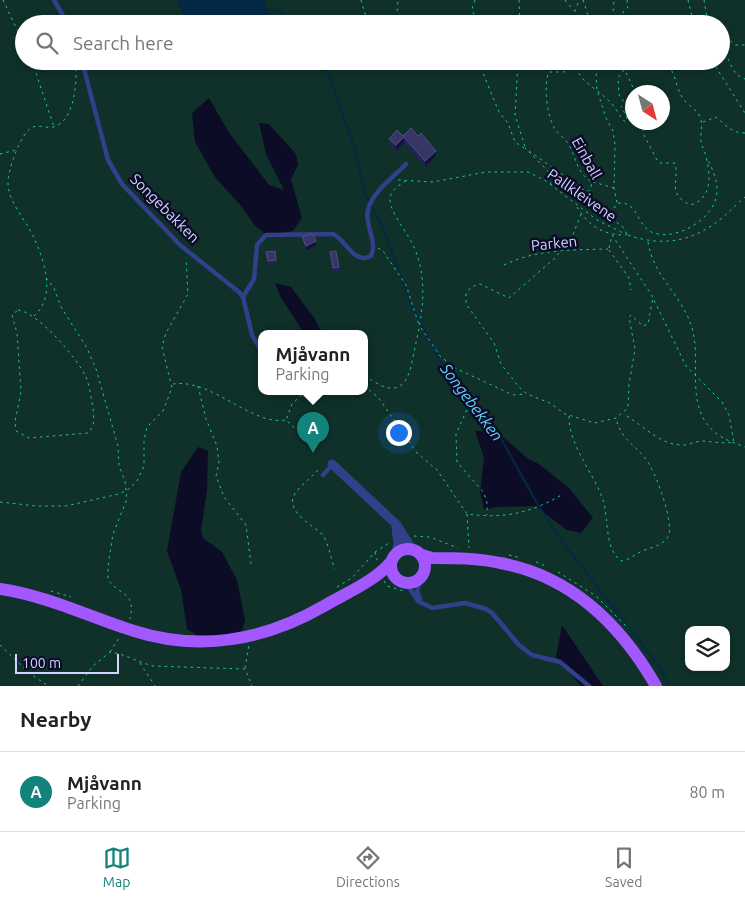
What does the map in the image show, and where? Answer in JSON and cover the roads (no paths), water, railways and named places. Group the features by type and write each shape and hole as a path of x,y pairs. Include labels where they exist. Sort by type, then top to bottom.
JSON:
{"main road":[{"path":"0,589 49,600 126,628 160,638 187,642 218,642 250,637 298,620 368,581 404,549 449,559 486,560 513,565 546,577 572,591 600,612 618,631 656,686"},
{"path":"417,552 426,563 423,574"},
{"path":"394,558 391,569 401,581"},
{"path":"368,581 414,582 423,574 449,559"}],"street":[{"path":"334,463 394,523 417,552"},
{"path":"394,523 398,540 394,558"}],"lane":[{"path":"54,0 63,15"},
{"name":"Songebakken","path":"84,70 111,168 132,196 187,250 243,297"},
{"path":"258,345 252,335 243,297 254,279 257,245 266,235 333,234 341,238 356,256 363,259 370,256 373,246 368,224 368,208 375,196 406,164"},
{"path":"323,475 334,463"},
{"path":"423,574 418,591 424,604"},
{"path":"401,581 418,601 435,608 456,603 470,604 492,613 519,645 532,655 560,662 589,686"}],"water":[{"path":"178,0 265,0 268,15 184,15"}],"waterway":[{"name":"Songebekken","path":"266,9 279,11 283,15"},
{"name":"Songebekken","path":"326,70 356,152 364,192 383,228 411,304 447,375 471,406 499,435 538,505 561,540 658,665 669,686"}],"place":[{"name":"Mjåvann","path":"313,453"}]}
